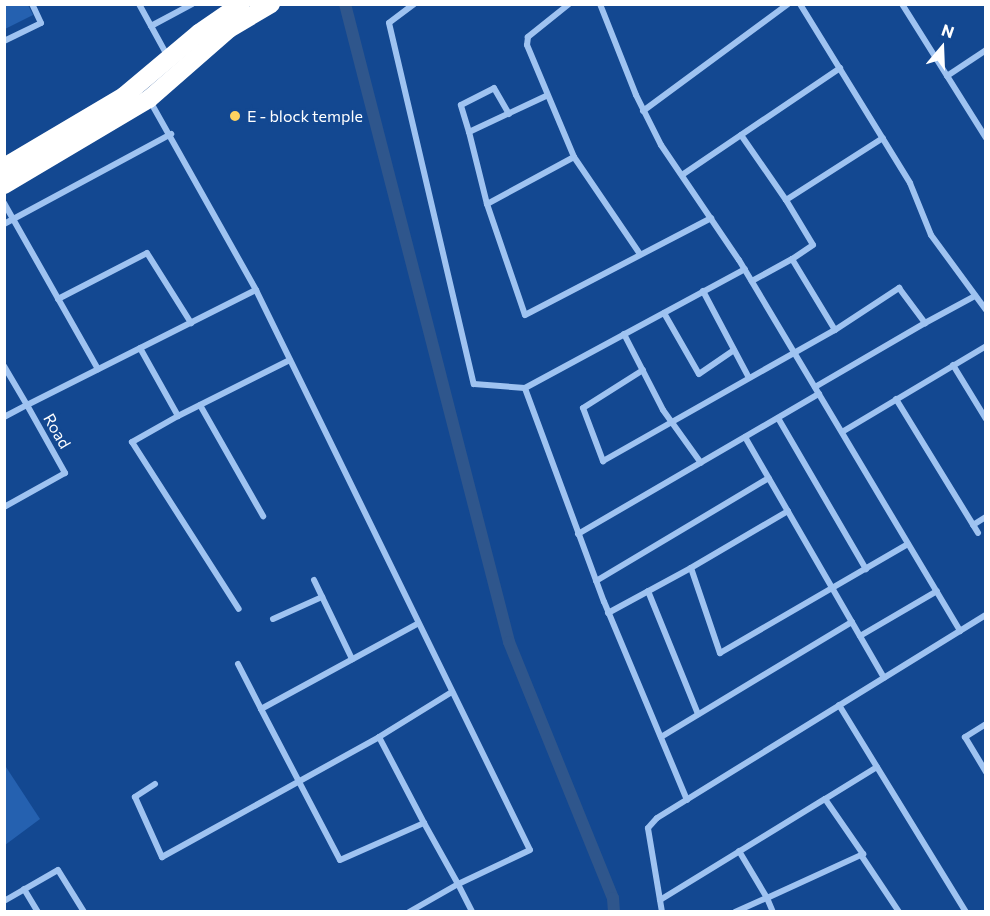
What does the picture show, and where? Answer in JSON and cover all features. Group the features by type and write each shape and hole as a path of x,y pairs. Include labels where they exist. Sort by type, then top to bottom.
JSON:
{"highway":[{"path":"173,66 199,33 241,4"},
{"path":"4,185 143,92 173,66 271,4"},
{"path":"4,167 143,92"}],"street":[{"path":"4,41 41,23 32,4"},
{"path":"139,4 173,66"},
{"path":"151,26 192,4"},
{"path":"414,4 389,23 474,384 525,388 744,269"},
{"path":"569,4 528,37 527,45 546,96 574,157 640,254"},
{"path":"600,4 644,111 682,175 752,281 960,631"},
{"path":"644,111 788,4"},
{"path":"800,4 910,183 932,236 986,310"},
{"path":"902,5 986,138"},
{"path":"947,76 986,50"},
{"path":"682,175 840,68"},
{"path":"509,114 494,88 461,105 487,204 525,315 711,218"},
{"path":"143,92 171,134 256,290 417,624 530,850 459,884 409,912"},
{"path":"469,132 546,96"},
{"path":"4,224 171,134"},
{"path":"741,135 786,200 813,245 752,281"},
{"path":"786,200 883,138"},
{"path":"487,204 574,157"},
{"path":"4,203 98,369"},
{"path":"58,298 147,253 191,323"},
{"path":"792,259 835,330"},
{"path":"643,370 583,408 603,461 748,376 835,330 899,288 925,323"},
{"path":"27,405 256,290"},
{"path":"703,291 748,376"},
{"path":"578,534 778,418 925,323 975,296"},
{"path":"664,313 699,374 734,351"},
{"path":"624,334 672,422 701,463"},
{"path":"842,432 986,346"},
{"path":"140,348 178,416"},
{"path":"239,609 132,442 178,416 290,360"},
{"path":"952,365 986,419"},
{"name":"Road","path":"4,366 66,473 4,507"},
{"path":"525,388 608,613 687,800"},
{"path":"896,399 978,533"},
{"name":"Road","path":"4,417 27,405"},
{"path":"200,405 263,516"},
{"path":"778,418 866,568"},
{"path":"745,437 884,678"},
{"path":"596,581 769,478"},
{"path":"608,613 788,512"},
{"path":"973,525 986,517"},
{"path":"691,568 720,652 908,544"},
{"path":"314,580 352,659"},
{"path":"648,591 699,714"},
{"path":"860,636 937,591"},
{"path":"273,619 322,597"},
{"path":"662,912 648,828 657,818 986,615"},
{"path":"661,737 852,622"},
{"path":"261,709 417,624"},
{"path":"238,664 340,860 424,823"},
{"path":"155,784 135,797 162,857 300,783 452,692"},
{"path":"839,705 966,912"},
{"path":"986,724 965,737 986,772"},
{"path":"379,737 472,912"},
{"path":"660,900 877,767"},
{"path":"825,799 899,912"},
{"path":"739,851 773,912"},
{"path":"735,912 861,855"},
{"path":"4,901 58,870 84,912"},
{"path":"24,889 38,912"}],"shaded area":[{"path":"5,4 28,5 33,15 5,29"},
{"path":"4,764 40,819 5,845 4,845"}],"waterway":[{"path":"345,4 509,642 613,898 614,912"}],"place":[{"name":"E - block temple","path":"235,116"}]}
